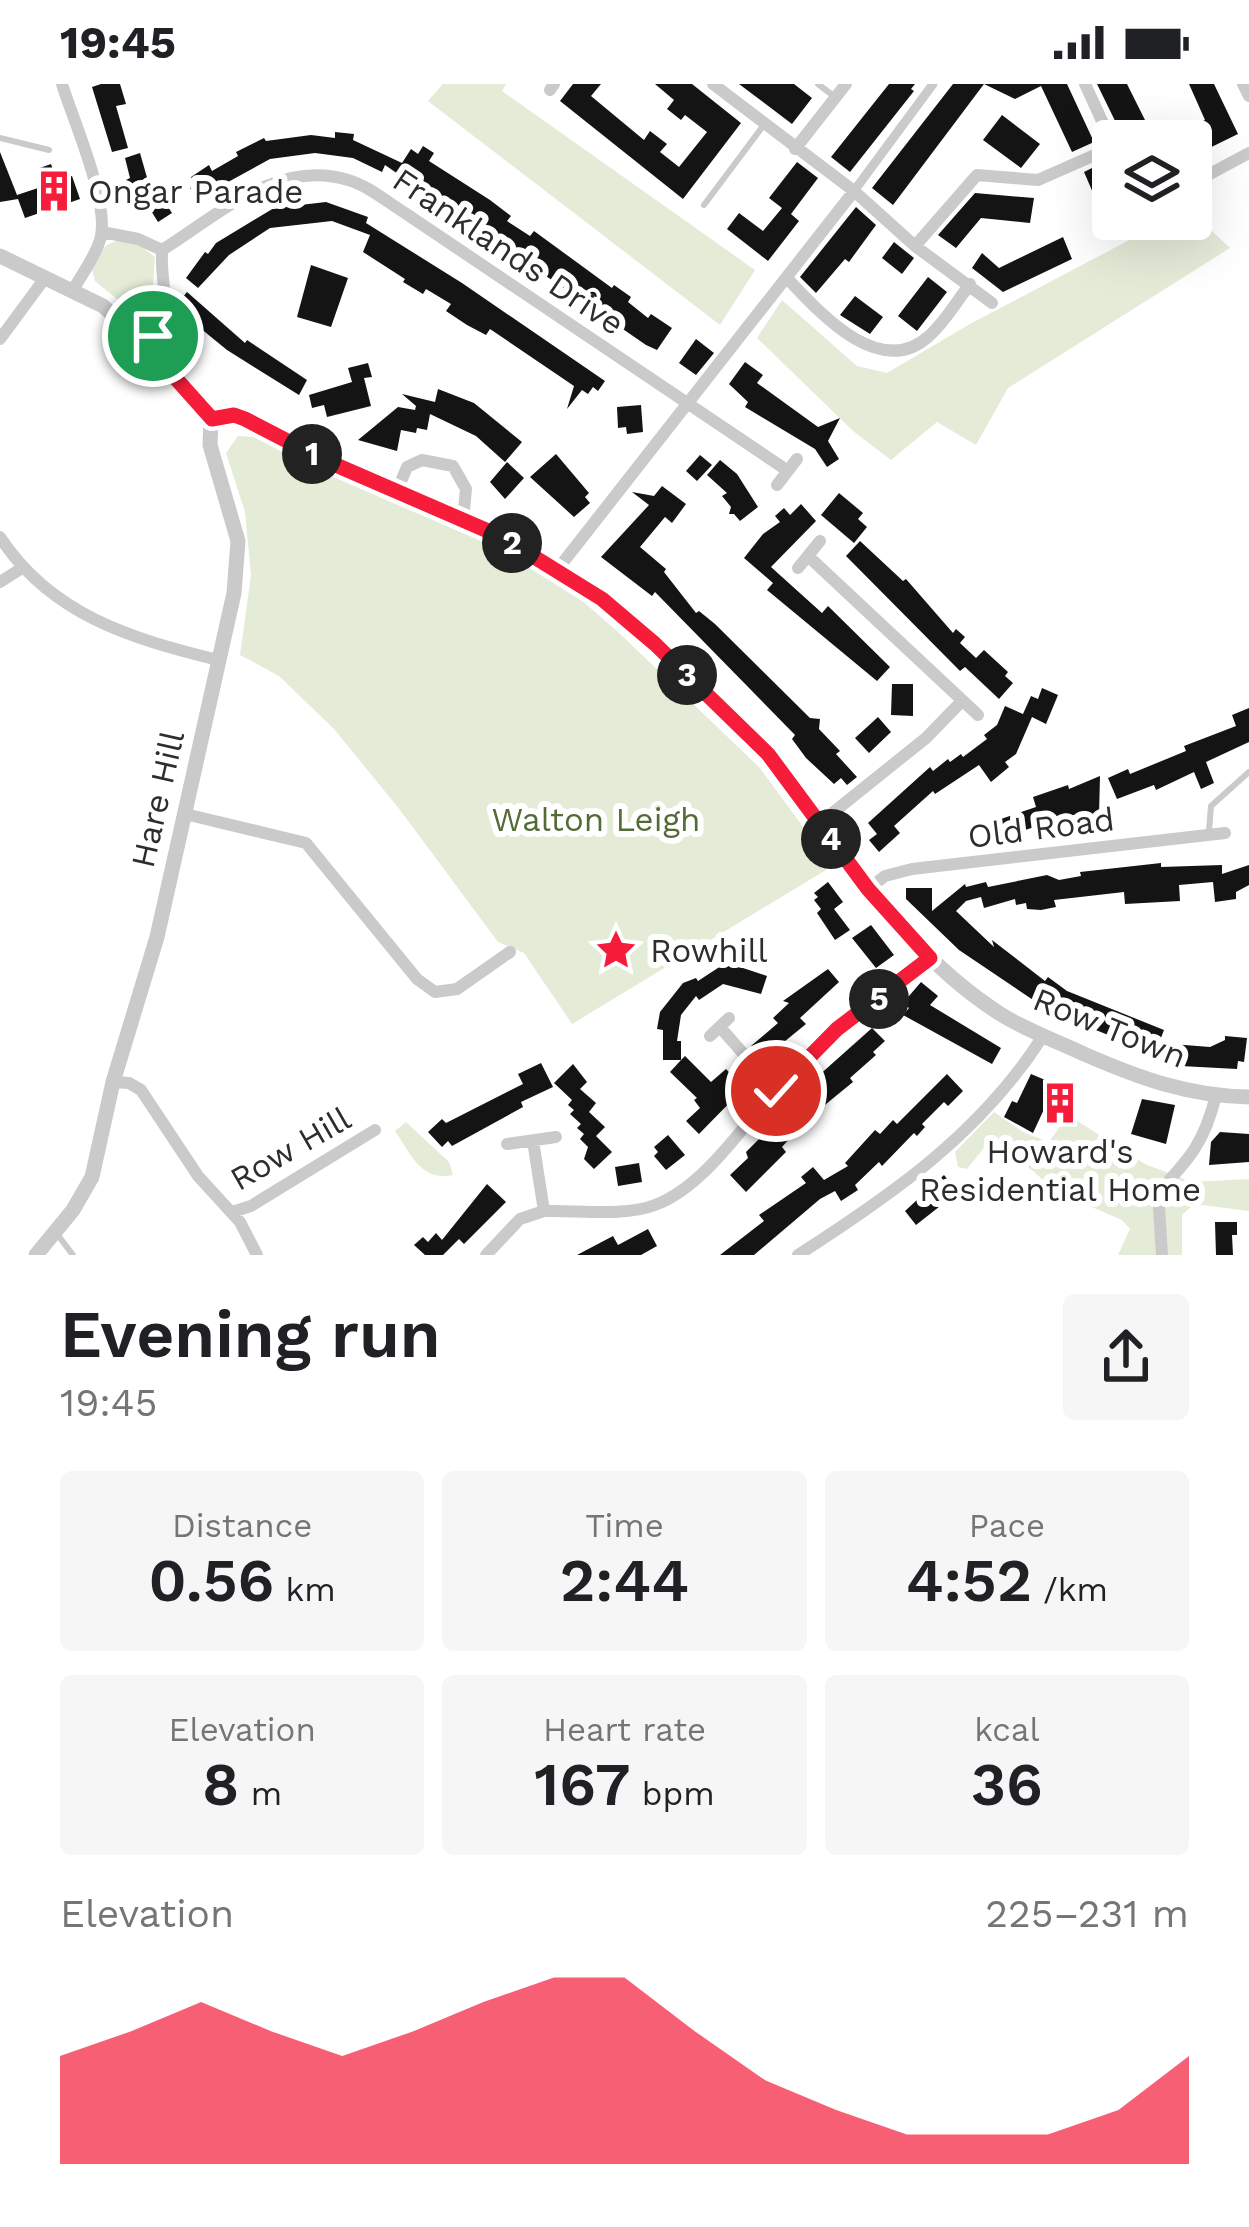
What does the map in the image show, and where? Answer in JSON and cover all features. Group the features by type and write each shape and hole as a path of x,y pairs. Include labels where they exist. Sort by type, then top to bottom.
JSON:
{"street":[{"path":"62,84 97,194 102,232 73,290"},
{"path":"713,84 854,190 915,245 992,303"},
{"path":"795,148 846,84"},
{"path":"557,570 690,405 933,84"},
{"path":"1085,84 1101,120"},
{"path":"1243,84 1249,96"},
{"path":"1212,173 1249,153"},
{"path":"915,245 977,175 1038,180 1092,156"},
{"name":"Franklands Drive","path":"162,250 263,186 289,177 348,180 424,225 690,405 792,465 777,485"},
{"path":"102,232 138,239 162,250 167,312 152,351"},
{"path":"0,256 103,306 152,351 212,419"},
{"path":"0,339 45,278"},
{"path":"787,278 854,338 882,351 905,350 928,338 970,284"},
{"name":"Row Town","path":"212,419 234,415 245,419 322,459 502,537 638,628 768,754 868,889 930,958 1001,1014 1135,1077 1216,1095 1249,1097"},
{"name":"Hare Hill","path":"36,1255 57,1233 92,1177 113,1082 157,938 234,593 238,541 210,445 212,419"},
{"path":"397,491 407,467 422,460 453,466 466,489 463,520"},
{"path":"0,537 22,568 57,600 94,622 218,660"},
{"path":"798,568 820,541"},
{"path":"808,556 978,715"},
{"path":"0,582 22,568"},
{"path":"820,824 926,738 962,701"},
{"path":"185,814 306,844 417,979 435,992 457,989 510,952"},
{"name":"Old Road","path":"868,889 885,876 912,869 1225,833"},
{"path":"486,1255 520,1219 544,1211 643,1208 673,1196 748,1125 837,1029 930,958"},
{"path":"720,1027 776,1091"},
{"path":"798,1255 930,1165 1004,1090 1043,1036"},
{"name":"Row Hill","path":"113,1082 141,1090 198,1176 232,1212 257,1255"},
{"name":"Row Town","path":"1162,1255 1158,1192 1198,1149 1216,1095"},
{"name":"Row Hill","path":"232,1212 280,1190 376,1130"},
{"path":"507,1144 556,1137"},
{"path":"533,1141 544,1211"}],"lane":[{"path":"818,84 836,97"},
{"path":"704,205 764,126"},
{"path":"0,139 49,150"},
{"path":"1209,835 1211,806 1249,772"},
{"path":"57,1233 73,1255"}],"green space":[{"path":"443,84 506,84 502,91 755,270 720,325 428,101"},
{"path":"1212,231 1230,248 1008,388 976,445 937,422 891,460 853,431 757,338 782,300 857,366 887,373 1129,240 1212,240"},
{"path":"118,241 138,244 155,257 158,313 150,326 95,281 92,270 99,256"},
{"name":"Walton Leigh","path":"238,436 255,437 472,533 560,582 760,768 806,831 826,870 572,1024 524,953 498,942 334,729 279,676 240,655 251,575 245,512 226,453"},
{"path":"994,1112 1049,1142 1068,1115 1145,1164 1192,1182 1249,1179 1249,1211 1194,1204 1182,1215 1182,1255 1118,1255 1130,1229 1122,1220 1057,1192 1013,1154 988,1143 967,1169 958,1167 955,1152"},
{"path":"406,1122 449,1162 453,1175 433,1174 418,1164 395,1131"}],"building":[{"path":"120,84 126,104 116,106 128,148 112,152 92,87"},
{"path":"573,84 601,84 591,96 644,140 650,131 667,144 660,152 679,167 707,132 685,115 681,120 667,109 674,100 655,84 692,84 741,123 683,199 560,101"},
{"path":"739,84 794,84 812,98 792,124"},
{"path":"889,84 915,84 850,172 831,157"},
{"path":"953,84 984,84 893,205 872,188"},
{"path":"984,84 1067,84 1092,143 1072,152 1041,86 1015,99"},
{"path":"1097,84 1127,84 1145,120 1115,120"},
{"path":"1189,84 1214,84 1238,134 1212,147 1212,120 1205,120"},
{"path":"1002,115 1040,144 1021,168 983,140"},
{"path":"335,132 354,134 353,140 402,163 411,149 418,154 423,146 434,153 429,161 511,216 507,221 530,236 534,231 631,297 628,302 648,318 651,314 672,328 657,350 646,345 385,165 382,172 353,158 315,153 270,159 197,199 190,188 196,185 191,177 209,165 212,171 264,138 335,138"},
{"name":"Ongar Parade","path":"0,152 17,195 44,186 37,169 51,164 57,181 72,176 80,199 25,218 18,199 0,202"},
{"path":"140,153 150,188 154,186 172,213 158,222 140,193 130,196 125,158"},
{"path":"797,162 818,178 791,214 799,221 768,261 727,229 739,213 763,231 782,208 769,198"},
{"path":"975,193 1034,198 1030,223 981,218 956,248 938,235"},
{"path":"326,202 368,217 366,223 605,381 598,391 593,387 588,394 582,390 567,409 574,386 490,329 486,335 446,311 451,304 403,282 363,252 370,235 332,221 270,228 229,255 198,288 186,278 216,243 274,208"},
{"path":"856,207 876,225 849,262 845,259 816,293 800,277"},
{"path":"1063,237 1072,259 1003,292 972,268 982,253 999,268"},
{"path":"894,242 914,258 902,274 882,258"},
{"path":"311,265 348,278 331,327 297,317"},
{"path":"928,277 947,292 917,331 898,316"},
{"path":"187,292 245,343 247,340 307,380 299,395 227,350 189,319 192,315 178,303"},
{"path":"855,296 883,317 870,334 840,315"},
{"path":"696,339 714,353 696,375 679,363"},
{"path":"745,362 763,375 757,383 818,427 840,418 828,441 839,459 827,467 815,449 745,407 748,402 729,384"},
{"path":"368,363 372,377 364,378 371,406 327,417 324,405 312,408 309,395 352,382 348,368"},
{"path":"438,389 474,403 522,442 505,462 476,436 430,414 427,430 401,430 397,451 358,440 398,407 415,410 402,394 435,402"},
{"path":"641,405 643,432 627,434 626,427 618,428 617,407"},
{"path":"556,454 589,493 585,497 590,503 574,517 530,477"},
{"path":"700,455 712,465 697,481 686,471"},
{"path":"720,460 737,474 758,507 740,521 729,514 731,507 722,496 727,493 707,475"},
{"path":"507,462 524,478 505,499 490,482"},
{"path":"662,486 686,504 672,523 665,517 640,547 666,569 696,613 715,624 810,718 820,719 819,729 857,777 847,785 841,778 834,784 806,758 792,739 795,735 655,592 652,596 601,557 649,505 632,492 654,496"},
{"path":"839,493 863,513 858,519 867,527 854,543 821,515"},
{"path":"801,504 816,521 771,567 822,613 828,606 890,667 877,681 767,590 773,583 744,558 780,522 775,516 784,508 790,515"},
{"path":"860,541 906,579 953,633 956,629 965,637 960,643 976,658 984,650 1008,672 1005,676 1013,683 999,699 965,667 960,671 846,556"},
{"path":"892,684 913,684 913,716 891,715"},
{"path":"1042,688 1058,695 1046,724 1032,717 1016,754 1005,762 1009,767 991,782 979,765 933,791 894,826 900,833 879,852 869,840 877,834 868,823 930,767 933,771 948,759 963,757 987,739 984,735 997,725 1005,706 1023,714 1031,696 1038,699"},
{"path":"1249,708 1249,742 1206,762 1214,783 1201,789 1194,772 1156,790 1154,785 1117,799 1108,778 1186,751 1184,746 1236,726 1232,715"},
{"path":"878,717 891,732 869,753 855,738"},
{"path":"1100,776 1099,816 1087,816 1087,811 996,839 992,822 1036,807 1033,797"},
{"path":"1161,863 1161,867 1222,865 1222,874 1249,865 1249,885 1236,892 1236,899 1215,902 1213,882 1179,885 1180,901 1125,904 1124,892 1054,900 1056,907 1041,910 1027,909 1026,903 1016,905 1015,899 984,908 981,897 966,901 956,911 994,947 992,940 1045,981 1048,977 1067,991 1164,1030 1159,1043 1210,1047 1225,1036 1247,1038 1244,1062 1238,1061 1237,1069 1162,1065 1163,1057 1051,1012 959,950 906,899 906,888 932,888 932,911 965,884 986,882 988,887 1047,875 1059,880 1081,876 1080,872"},
{"path":"828,882 843,902 834,909 850,930 835,940 814,900 818,897 814,893"},
{"path":"871,925 894,955 876,968 852,938"},
{"path":"736,962 767,976 761,994 723,984 699,1000 696,996 681,1015 677,1041 681,1041 681,1060 663,1060 663,1030 657,1029 660,1012 683,983 698,981"},
{"path":"828,969 839,982 800,1018 806,1024 762,1060 751,1046 778,1023 773,1018 789,1003 783,1001"},
{"path":"921,982 938,996 930,1005 1001,1048 992,1064 903,1015 909,1008 903,1003"},
{"path":"872,1028 885,1041 873,1052 876,1055 850,1078 853,1082 804,1122 782,1147 786,1152 746,1192 730,1175 748,1158 746,1152 792,1106 789,1102"},
{"path":"685,1056 711,1082 726,1069 744,1088 699,1134 686,1121 700,1108 697,1098 670,1072"},
{"path":"541,1063 553,1087 521,1102 523,1107 452,1146 448,1141 442,1147 428,1132 442,1119 446,1123 523,1084 518,1074"},
{"path":"573,1064 587,1082 580,1089 596,1103 589,1112 605,1127 596,1136 612,1152 594,1169 584,1159 588,1147 580,1139 584,1134 577,1128 581,1124 570,1114 572,1100 554,1083"},
{"path":"947,1074 963,1091 948,1106 944,1102 917,1136 914,1133 882,1166 879,1162 855,1185 858,1190 841,1201 835,1191 820,1199 754,1255 720,1255 764,1221 759,1215 806,1183 801,1177 813,1167 824,1180 848,1166 845,1163 875,1130 880,1134 893,1120 897,1124"},
{"name":"Howard's Residential Home","path":"1031,1074 1069,1090 1067,1095 1072,1098 1064,1114 1046,1105 1033,1133 1004,1117"},
{"path":"1142,1099 1175,1105 1166,1144 1131,1134"},
{"path":"1220,1132 1249,1134 1249,1162 1209,1165 1211,1142"},
{"path":"668,1135 685,1155 666,1170 654,1156 658,1152 654,1147"},
{"path":"639,1163 642,1182 618,1186 615,1167"},
{"path":"944,1175 958,1192 916,1225 905,1211"},
{"path":"487,1184 506,1202 464,1244 459,1239 443,1255 425,1255 414,1245 423,1237 428,1242 436,1233 442,1240"},
{"path":"1215,1222 1237,1222 1233,1255 1216,1255"},
{"path":"648,1229 657,1246 641,1255 577,1255 613,1236 618,1245"}],"place":[{"name":"Ongar Parade","path":"54,191"},
{"name":"Rowhill","path":"616,950"},
{"name":"Howard's Residential Home","path":"1060,1103"}],"route":[{"path":"153,336 146,345 212,419 234,415 245,419 322,459 502,537 544,562 638,628 768,754 868,889 930,958 837,1029 776,1091"}]}
